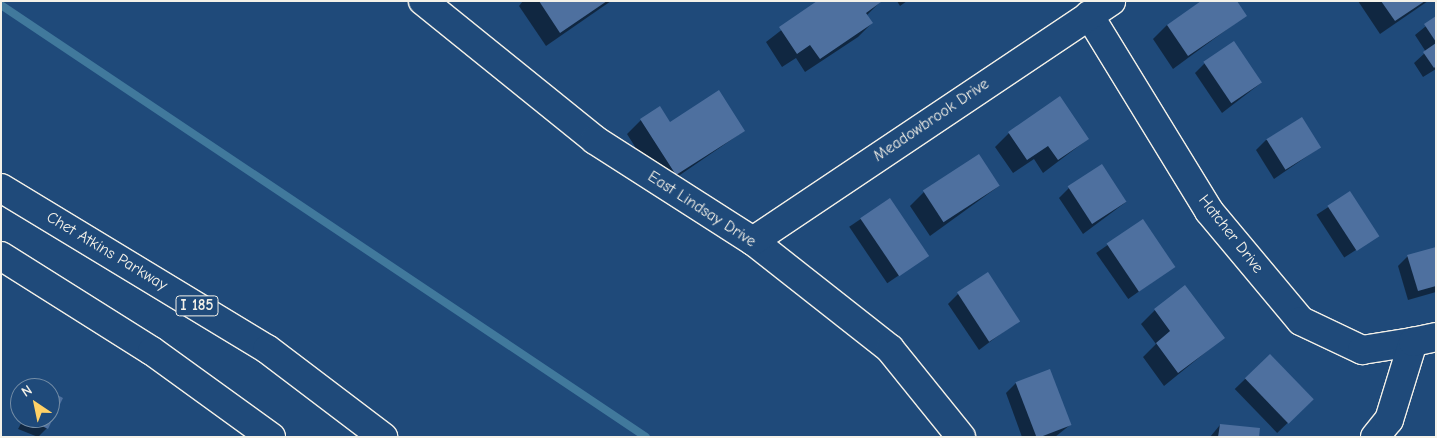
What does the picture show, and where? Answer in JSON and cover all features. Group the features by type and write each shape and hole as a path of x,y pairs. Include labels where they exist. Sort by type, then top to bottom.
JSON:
{"main road":[{"name":"East Lindsay Drive","path":"430,3 595,140 753,241 890,349 961,437"},
{"name":"Meadowbrook Drive","path":"753,241 1100,8"},
{"name":"Hatcher Drive","path":"1100,8 1210,211 1300,320 1362,350 1425,340"},
{"name":"Chet Atkins Parkway","path":"1,188 267,349 383,437"},
{"path":"1,256 152,351 271,437"},
{"path":"1375,437 1389,420 1425,340"}],"building":[{"path":"539,1 607,1 560,33"},
{"path":"817,1 881,2 866,13 873,23 820,59 810,45 797,54 779,27"},
{"path":"1201,1 1237,1 1247,16 1188,56 1167,25"},
{"path":"1381,1 1425,1 1395,21"},
{"path":"1436,16 1436,42 1424,24"},
{"path":"1234,41 1262,82 1231,103 1203,62"},
{"path":"1436,43 1436,66 1434,68 1423,52"},
{"path":"719,90 745,131 676,175 640,119 660,106 670,122"},
{"path":"1060,96 1089,139 1058,160 1048,146 1027,160 1008,132"},
{"path":"1302,117 1321,148 1285,170 1266,139"},
{"path":"979,154 1000,186 944,222 923,190"},
{"path":"1102,164 1127,202 1092,224 1068,186"},
{"path":"1350,191 1379,236 1357,251 1327,206"},
{"path":"890,198 929,256 899,276 860,218"},
{"path":"1143,219 1175,267 1139,292 1107,244"},
{"path":"1436,247 1436,286 1418,291 1407,255"},
{"path":"988,272 1020,321 989,342 957,292"},
{"path":"1185,285 1225,338 1178,373 1156,343 1170,331 1154,309"},
{"path":"1270,354 1314,399 1289,424 1245,378"},
{"path":"1050,369 1072,425 1036,437 1015,382"},
{"path":"1220,424 1260,428 1259,437 1218,437"}],"waterway":[{"path":"1,5 646,437"}]}
